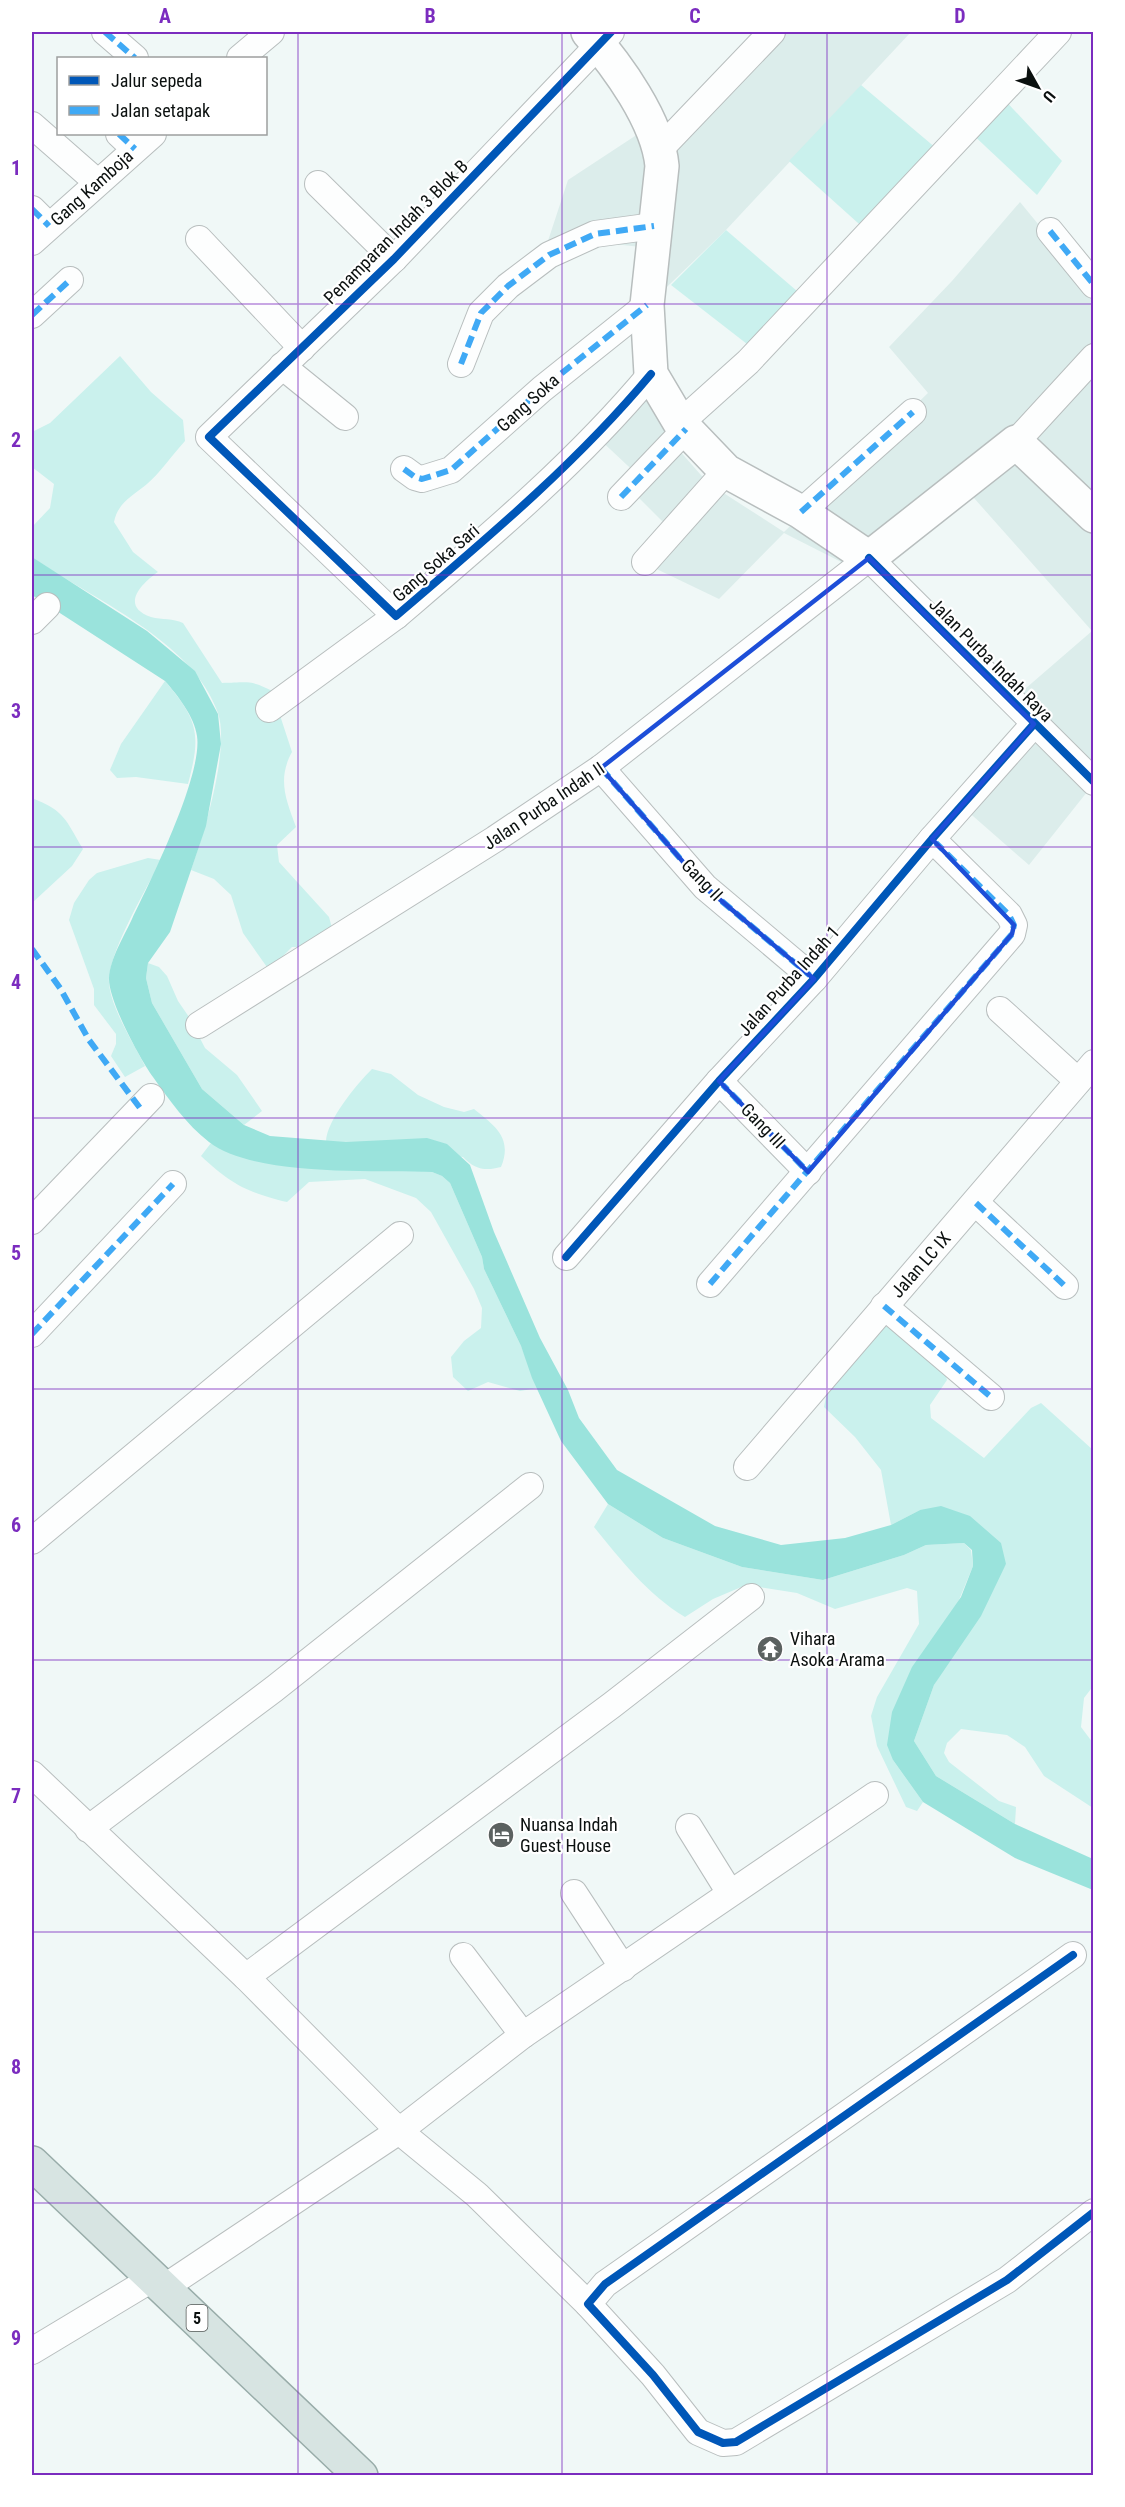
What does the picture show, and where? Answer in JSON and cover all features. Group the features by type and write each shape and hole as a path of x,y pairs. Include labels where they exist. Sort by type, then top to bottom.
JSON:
{"highway":[{"name":"5","path":"32,2163 362,2475"}],"street":[{"path":"105,32 134,57"},
{"path":"241,57 271,32"},
{"path":"660,149 772,32"},
{"path":"621,497 683,426 748,362 1058,32"},
{"path":"599,36 644,112 660,149 662,166 647,305 651,374 683,426 726,471 801,512 869,558 1016,442 1094,357"},
{"name":"Penamparan Indah 3 Blok B","path":"209,437 394,259 599,36"},
{"path":"32,125 98,182"},
{"name":"Gang Kamboja","path":"37,226 98,182 136,139"},
{"path":"318,184 394,259"},
{"path":"461,364 481,313 508,286 549,255 595,234 654,226"},
{"path":"1050,231 1094,285"},
{"path":"199,239 302,348"},
{"path":"32,315 70,280"},
{"name":"Gang Soka","path":"404,469 415,477 422,478 451,470 542,389 647,305"},
{"path":"282,366 345,417"},
{"name":"Gang Soka Sari","path":"209,437 396,616 496,530 614,419 651,374"},
{"path":"801,512 913,412"},
{"path":"1016,442 1094,516"},
{"path":"645,562 726,471"},
{"name":"Jalan Purba Indah Raya","path":"869,558 1094,782"},
{"name":"Jalan Purba Indah II","path":"199,1025 495,839 601,768 869,558"},
{"path":"269,709 396,616"},
{"name":"Jalan Purba Indah 1","path":"566,1257 719,1081 814,979 932,839 1034,724"},
{"name":"Gang II","path":"601,768 705,887 814,979"},
{"path":"710,1284 1012,934 1014,925 1009,915 932,839"},
{"path":"1000,1010 1086,1072"},
{"name":"Jalan LC IX","path":"747,1467 884,1306 976,1203 1086,1072"},
{"name":"Gang III","path":"719,1081 808,1172"},
{"path":"32,1221 151,1097"},
{"path":"32,1334 173,1184"},
{"path":"976,1203 1065,1286"},
{"path":"32,1541 400,1235"},
{"path":"884,1306 991,1397"},
{"path":"88,1829 274,1689 530,1486"},
{"path":"246,1977 612,1706 751,1597"},
{"path":"32,1774 246,1977 399,2131 477,2195 588,2304 653,2375 698,2432 723,2443 736,2442 1007,2280 1094,2212"},
{"path":"32,2352 160,2282 399,2131 523,2035 875,1795"},
{"path":"688,1827 730,1893"},
{"path":"574,1893 622,1968"},
{"path":"588,2304 605,2284 1073,1955"},
{"path":"463,1956 523,2035"}],"highlighted area":[{"path":"869,558 1034,724 932,839 1014,925 1012,934 808,1172 719,1081 814,979 705,887 601,768"}],"shaded area":[{"path":"775,32 911,32 726,230 643,310 641,247 586,241 544,253 568,180 638,134 652,161"},
{"path":"861,85 943,154 868,232 789,161"},
{"path":"1000,95 1062,161 1037,195 968,130"},
{"path":"1020,202 1093,291 1093,796 1087,792 1029,865 957,802 1022,731 1003,708 1092,631 958,480 855,569 784,533 719,599 644,563 673,532 632,491 643,480 595,435 637,384 670,440 708,483 784,532 928,393 889,347 952,281"},
{"path":"726,230 804,297 756,351 671,285"},
{"path":"120,356 151,392 183,420 185,441 162,469 123,504 116,515 114,522 133,552 158,572 136,594 136,607 151,617 183,623 222,683 253,683 272,691 292,752 287,762 284,780 286,799 296,827 277,845 279,862 329,917 332,928 308,947 292,947 269,970 243,933 231,895 214,879 191,870 214,792 221,748 218,713 205,687 187,664 138,623 32,557 32,527 50,508 54,484 32,467 32,432 50,423"},
{"path":"165,681 185,707 194,729 195,753 188,784 136,777 117,778 110,770 121,744"},
{"path":"32,798 51,807 63,817 83,849 72,866 32,903"},
{"path":"148,858 161,860 116,950 109,978 112,999 145,1066 125,1077 111,1056 116,1044 116,1034 94,1005 94,989 69,920 74,903 89,880 97,873"},
{"path":"148,963 159,967 167,976 178,1001 205,1048 237,1075 262,1111 244,1125 202,1089 152,1003 146,978"},
{"path":"372,1069 391,1074 418,1095 444,1107 464,1112 474,1109 495,1127 503,1140 505,1148 501,1167 481,1168 472,1165 463,1157 326,1141 331,1123 337,1113"},
{"path":"211,1143 227,1152 432,1172 442,1176 450,1183 482,1257 484,1269 521,1346 538,1388 520,1391 488,1382 468,1391 453,1377 451,1357 464,1341 481,1328 482,1308 474,1289 431,1212 416,1198 365,1179 309,1182 287,1202 250,1191 231,1181 201,1156"},
{"path":"893,1326 944,1369 947,1380 930,1405 931,1418 984,1458 1031,1408 1041,1403 1093,1450 1094,1685 1084,1698 1081,1727 1093,1743 1093,1808 1044,1776 1025,1747 1007,1735 961,1729 947,1743 944,1753 949,1762 999,1801 1016,1807 1015,1824 936,1776 914,1741 934,1685 1006,1564 920,1510 891,1525 881,1470 855,1437 824,1407 831,1388 882,1327"},
{"path":"608,1504 663,1538 742,1567 823,1580 904,1555 926,1545 964,1543 971,1550 973,1566 893,1760 923,1802 917,1811 906,1807 877,1746 871,1716 877,1697 919,1624 917,1591 907,1588 835,1609 797,1593 746,1585 713,1599 685,1617 647,1588 594,1527"}],"water":[{"path":"32,557 147,631 195,671 218,714 221,744 206,826 170,932 148,963 146,978 152,1003 202,1089 244,1125 270,1136 346,1142 427,1138 447,1144 470,1165 494,1232 540,1338 568,1390 579,1418 617,1470 715,1526 781,1545 845,1538 891,1525 920,1510 941,1506 970,1516 1001,1543 1006,1564 981,1616 934,1685 914,1741 936,1776 1015,1824 1093,1859 1093,1890 1015,1858 923,1802 893,1760 887,1745 892,1712 912,1667 961,1597 973,1566 972,1550 964,1543 926,1545 904,1555 823,1580 742,1567 663,1538 608,1504 561,1441 532,1378 521,1346 484,1269 482,1257 450,1183 442,1176 432,1172 348,1171 284,1166 255,1161 229,1153 209,1142 179,1112 153,1077 133,1044 119,1014 109,978 115,955 162,855 184,801 197,754 197,736 193,721 185,707 165,681 32,595"}],"marked path":[{"path":"105,32 134,57"},
{"path":"120,135 135,149"},
{"path":"32,209 49,226"},
{"path":"461,364 481,313 508,286 549,255 595,234 654,226"},
{"path":"1050,231 1094,285"},
{"path":"32,315 70,280"},
{"path":"404,469 422,479 451,470 542,389 647,305"},
{"path":"801,512 913,412"},
{"path":"621,497 686,429"},
{"path":"601,768 705,887 814,979"},
{"path":"710,1284 1012,934 1014,925 1009,915 932,839"},
{"path":"32,949 60,988 89,1040 140,1108"},
{"path":"719,1081 808,1172"},
{"path":"32,1334 173,1184"},
{"path":"976,1203 1065,1286"},
{"path":"884,1306 991,1397"}],"cycle path":[{"path":"611,32 394,259 209,437 396,616 496,530 561,470 651,374"},
{"path":"869,558 1094,782"},
{"path":"566,1257 719,1081 814,979 932,839 1034,724"},
{"path":"1073,1955 605,2284 588,2304 653,2375 698,2432 723,2443 736,2442 1007,2280 1094,2212"}],"place":[{"name":"Vihara Asoka Arama","path":"770,1649"},
{"name":"Nuansa Indah Guest House","path":"501,1835"}]}
